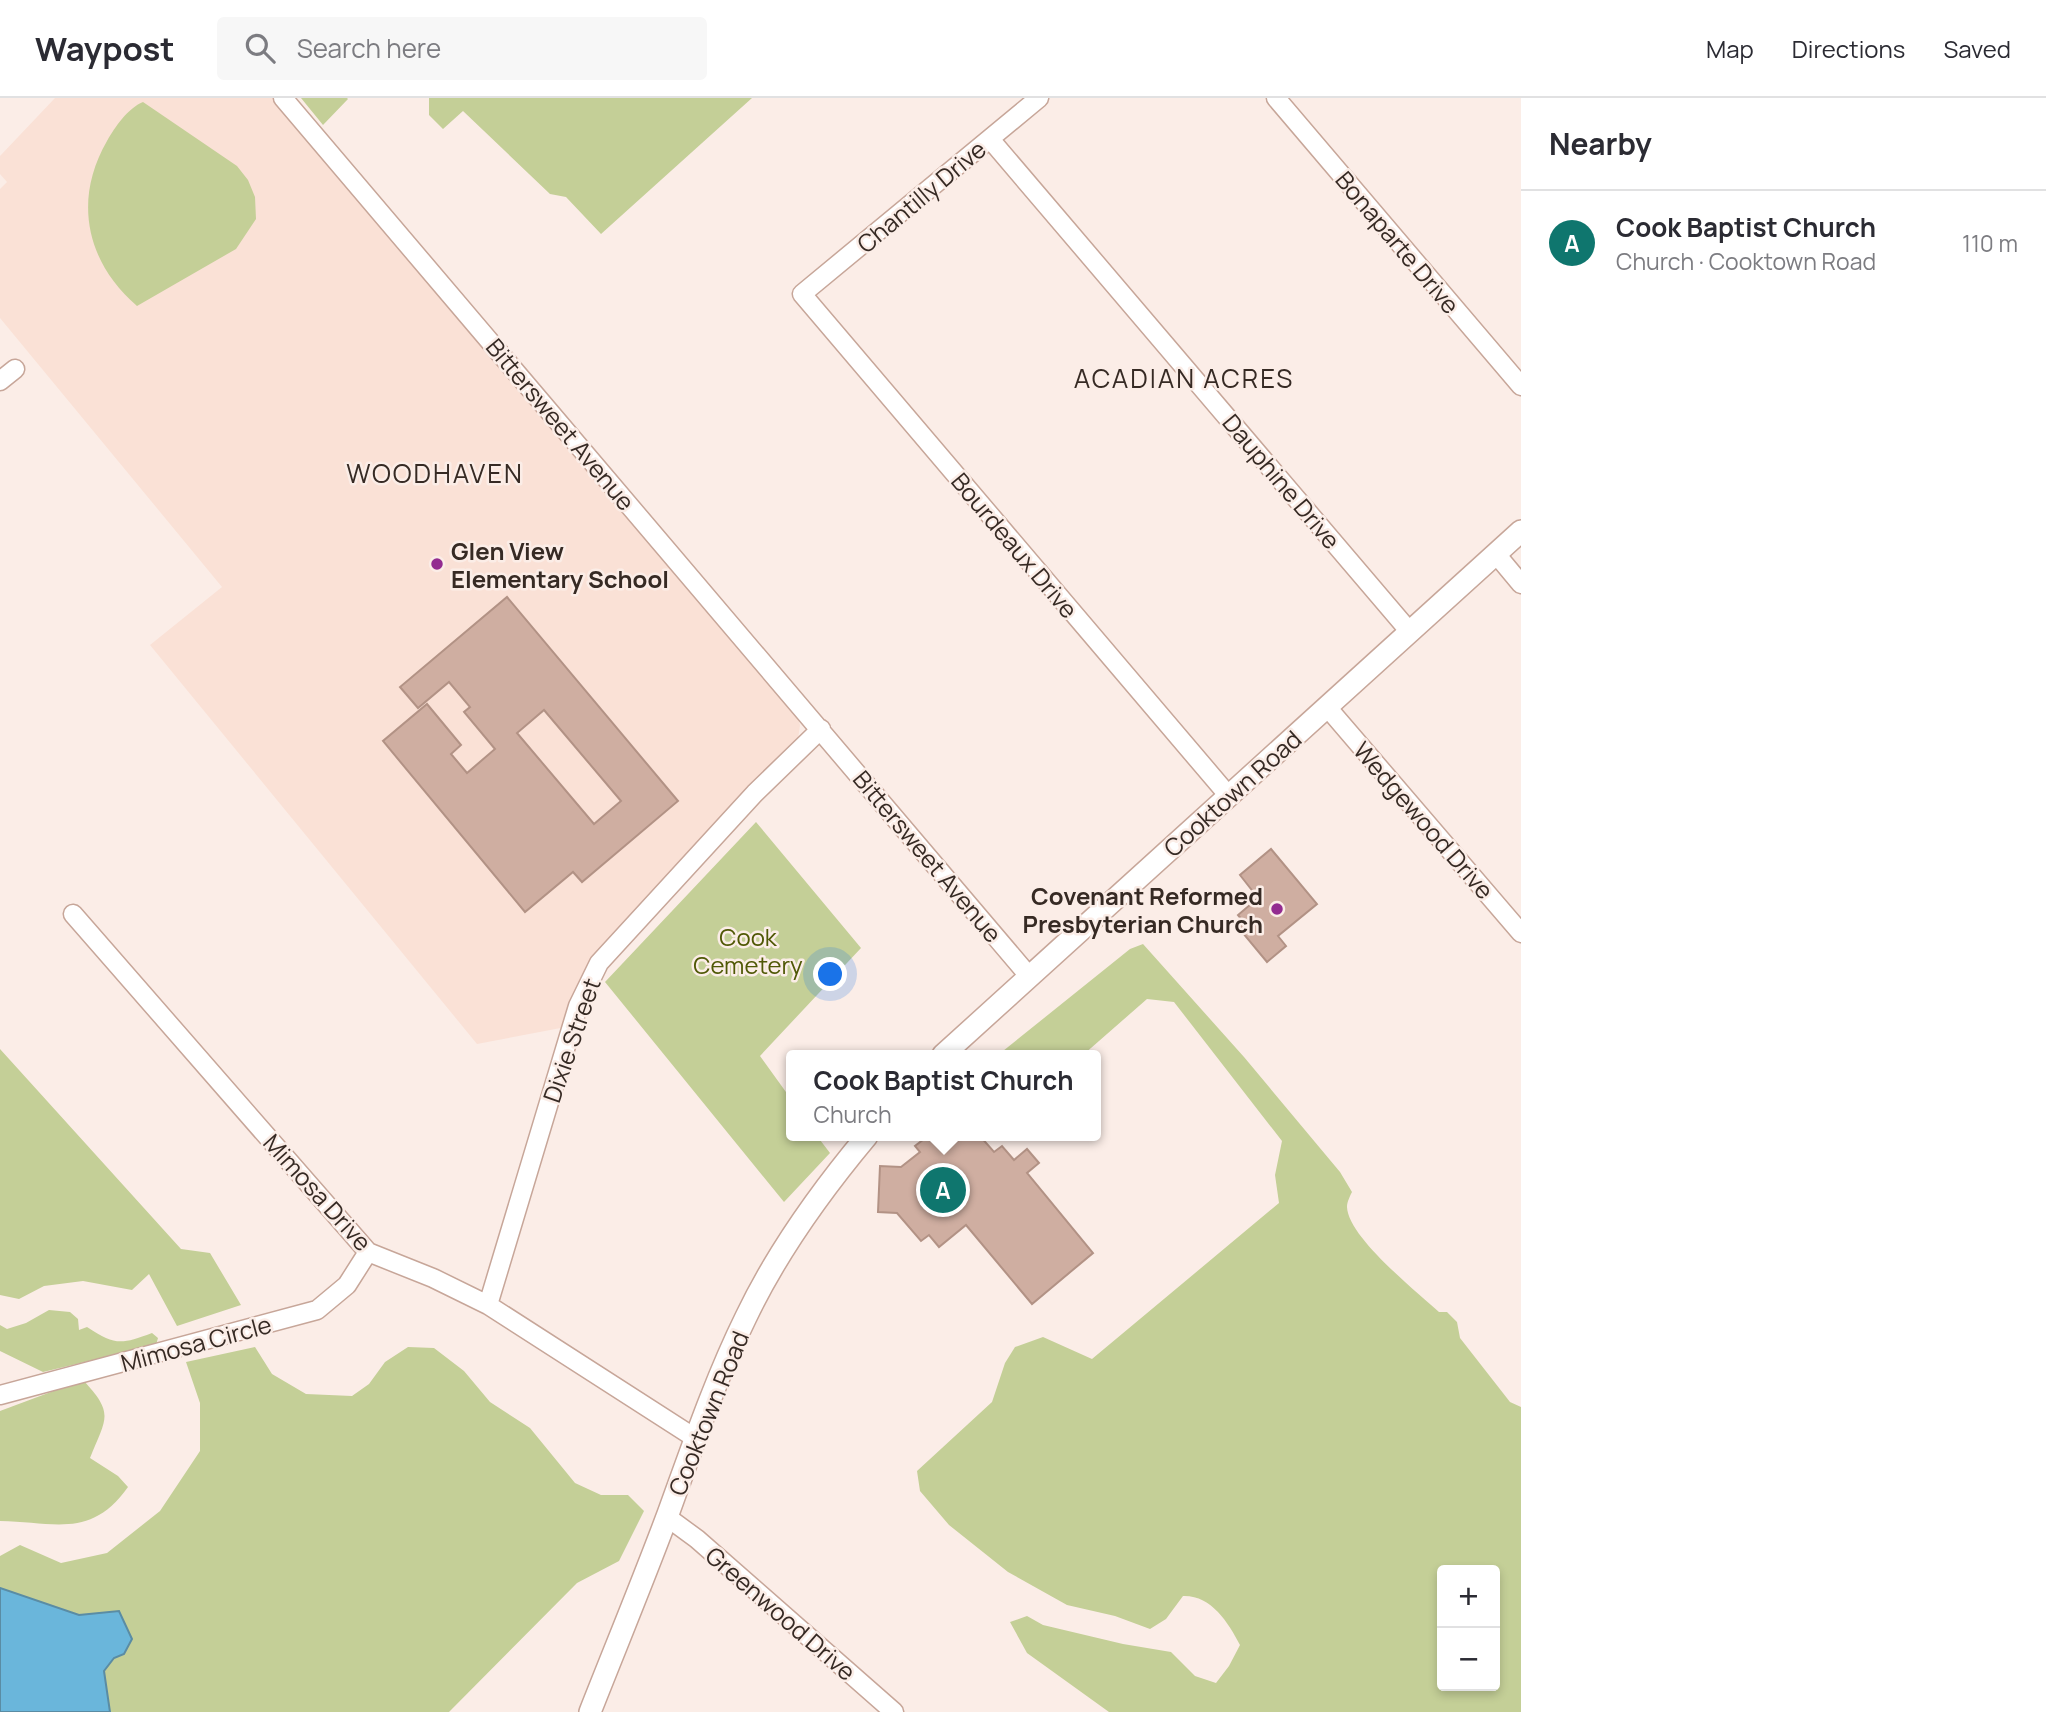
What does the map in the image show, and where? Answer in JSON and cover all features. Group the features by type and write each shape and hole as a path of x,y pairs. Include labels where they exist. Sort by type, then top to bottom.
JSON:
{"street":[{"name":"Bittersweet Avenue","path":"283,98 1029,975"},
{"name":"Chantilly Drive","path":"802,294 1039,98"},
{"name":"Bonaparte Drive","path":"1276,98 1521,386"},
{"name":"Dauphine Drive","path":"990,139 1410,632"},
{"name":"Bourdeaux Drive","path":"802,294 1228,796"},
{"path":"0,382 15,369"},
{"name":"Cooktown Road","path":"948,1050 1521,531"},
{"path":"1496,554 1521,584"},
{"name":"Wedgewood Drive","path":"1327,707 1521,933"},
{"name":"Dixie Street","path":"488,1305 578,1006 599,963 755,793 821,729"},
{"name":"Mimosa Drive","path":"73,914 368,1252 433,1278 488,1305 695,1438"},
{"name":"Cooktown Road","path":"590,1712 667,1517 695,1438 746,1316 780,1254 863,1141"},
{"name":"Mimosa Circle","path":"0,1395 317,1310 347,1285 368,1252"},
{"name":"Greenwood Drive","path":"667,1517 697,1539 894,1712"}],"shaded area":[{"name":"Glen View Elementary School","path":"55,98 273,98 797,716 800,725 798,739 585,971 566,1027 477,1044 150,645 222,587 0,318 0,189 7,182 0,174 0,156"}],"green space":[{"path":"301,98 347,98 348,99 323,125"},
{"path":"429,98 752,98 601,234 566,197 550,194 463,111 443,129 429,115"},
{"path":"143,102 237,166 248,180 255,197 256,219 236,249 137,306 106,270 96,250 88,208 96,163 107,141 127,113"},
{"name":"Cook Cemetery","path":"756,822 861,948 760,1056 786,1092 786,1141 821,1141 830,1153 784,1202 605,982"},
{"path":"1143,944 1244,1057 1340,1172 1352,1192 1347,1207 1350,1219 1370,1248 1439,1312 1447,1312 1457,1322 1460,1338 1510,1402 1521,1407 1521,1712 1109,1712 1027,1653 1010,1622 1027,1616 1043,1625 1171,1652 1195,1676 1216,1683 1240,1645 1224,1619 1202,1600 1183,1596 1166,1619 1150,1629 1115,1616 1067,1605 1008,1572 949,1525 920,1491 917,1471 992,1402 1005,1363 1015,1347 1043,1337 1092,1359 1279,1203 1275,1175 1282,1141 1174,1002 1147,999 1089,1050 1004,1050 1130,949"},
{"path":"0,1049 181,1249 210,1253 241,1305 177,1326 149,1274 132,1290 83,1281 44,1286 19,1299 0,1295"},
{"path":"49,1310 70,1312 78,1319 79,1330 87,1327 111,1340 132,1340 152,1333 158,1338 156,1345 43,1372 0,1351 0,1325 7,1329 26,1323"},
{"path":"255,1347 272,1374 306,1394 352,1396 369,1384 385,1362 408,1347 434,1348 464,1371 490,1402 530,1428 575,1483 601,1495 628,1495 644,1511 619,1561 577,1583 449,1712 110,1712 103,1671 114,1658 124,1654 79,1616 0,1588 0,1556 20,1545 61,1563 107,1553 160,1511 200,1451 200,1403 186,1362"},
{"path":"83,1380 100,1401 104,1417 90,1458 118,1476 128,1487 114,1503 86,1521 55,1524 0,1521 0,1411"}],"water":[{"path":"0,1588 79,1615 119,1611 132,1639 124,1654 114,1658 104,1671 110,1712 0,1712"}],"building":[{"path":"507,597 678,801 582,882 573,872 525,912 383,741 427,704 461,745 451,754 467,773 495,749 464,712 470,707 449,682 418,708 400,687","holes":["544,710 621,801 594,824 517,733"]},
{"name":"Covenant Reformed Presbyterian Church","path":"1271,849 1317,904 1278,936 1286,946 1267,962 1237,926 1243,921 1238,915 1258,898 1240,875"},
{"path":"922,1141 984,1141 994,1152 1002,1146 1014,1160 1027,1149 1039,1163 1027,1173 1093,1253 1032,1304 966,1225 939,1247 929,1235 921,1241 897,1213 878,1212 880,1166 901,1167 920,1152 915,1146"}],"place":[{"name":"Glen View Elementary School","path":"437,564"},
{"name":"Covenant Reformed Presbyterian Church","path":"1277,909"},
{"name":"Cook Baptist Church","path":"943,1190"}],"district":[{"name":"ACADIAN ACRES","path":"1184,378"},
{"name":"WOODHAVEN","path":"435,473"}]}
